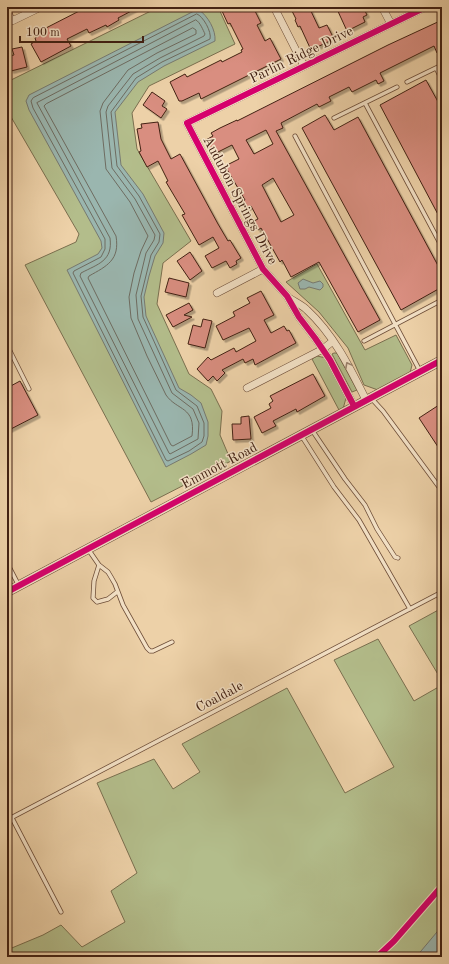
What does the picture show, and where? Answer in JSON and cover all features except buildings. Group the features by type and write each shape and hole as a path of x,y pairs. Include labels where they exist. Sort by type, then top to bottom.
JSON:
{"street":[{"path":"7,11 12,21 41,7"},
{"path":"274,7 304,66"},
{"path":"382,7 391,24"},
{"name":"Parlin Ridge Drive","path":"187,123 426,7"},
{"name":"Audubon Springs Drive","path":"187,123 263,269 287,296 299,316 323,349 354,406"},
{"path":"217,293 263,269"},
{"name":"Audubon Springs Drive","path":"287,296 307,310 333,341 368,399"},
{"path":"247,388 323,349 333,341"},
{"name":"Emmott Road","path":"7,592 442,360"}],"lane":[{"path":"407,82 442,65"},
{"path":"436,68 442,80"},
{"path":"334,118 397,87"},
{"path":"365,103 442,247"},
{"path":"295,136 420,371"},
{"path":"364,341 442,300"},
{"path":"7,345 9,352 29,389"},
{"path":"368,399 383,410 442,491"},
{"path":"311,429 345,479 365,505 377,529 395,557 398,558"},
{"path":"301,434 334,487 360,520 410,609"},
{"path":"87,548 99,565 108,572 115,584 123,605 147,648 150,651 153,651 172,642"},
{"path":"7,563 19,585"},
{"path":"99,565 94,581 94,598 97,602 103,601 117,592"},
{"name":"Coaldale","path":"7,820 442,592"},
{"path":"12,818 61,912"}],"green space":[{"path":"159,7 218,7 235,44 149,86 132,113 137,149 191,241 163,263 157,304 189,374 211,389 222,411 220,435 231,461 151,502 25,265 76,242 79,234 7,110 7,82"},
{"path":"317,264 365,350 396,335 412,365 409,377 378,390 364,385 348,348 319,312 286,282"},
{"path":"337,353 357,390 352,392 332,354"},
{"path":"317,356 326,358 346,398 343,409 339,410 312,359"},
{"path":"442,608 442,681 409,626"},
{"path":"378,639 414,701 442,685 442,957 7,957 7,950 43,935 61,925 82,947 125,922 111,891 137,873 97,783 154,759 173,789 200,772 182,744 287,688 345,793 394,767 334,660"}],"water":[{"path":"198,9 205,15 211,24 215,41 164,66 138,82 115,112 121,165 143,194 164,233 163,243 155,256 144,297 146,316 179,388 201,403 208,422 208,436 206,445 166,467 67,270 98,254 102,248 101,241 29,110 26,101 29,95"},
{"path":"303,279 313,283 320,281 323,284 323,287 320,290 309,287 300,289 298,283"},
{"path":"442,926 442,946 433,957 416,957"}],"cycle path":[{"path":"354,406 330,360 299,317 287,296 263,269 187,123 426,7"},
{"path":"7,592 442,360"},
{"path":"377,957 394,941 442,886"}]}
